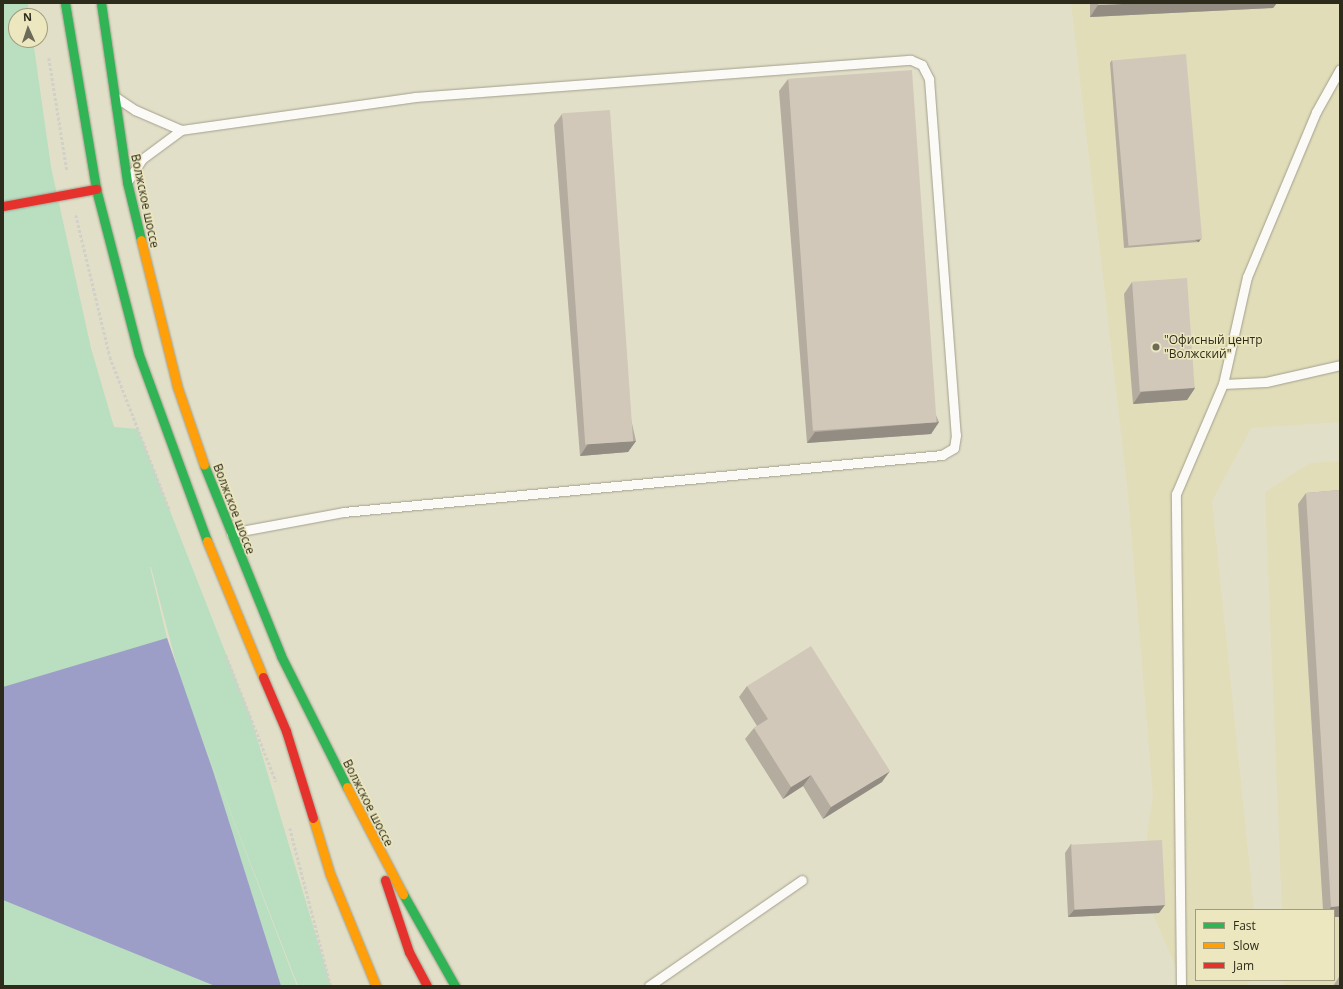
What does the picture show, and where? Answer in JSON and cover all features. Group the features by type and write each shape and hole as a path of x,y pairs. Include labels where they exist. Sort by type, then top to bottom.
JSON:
{"main road":[{"path":"65,3 96,189 139,355 170,445 227,595 286,731 330,874 375,985"},
{"name":"Волжское шоссе","path":"101,3 113,95 127,182 178,386 230,533 281,656 376,846 454,986"},
{"path":"3,206 96,189"},
{"path":"376,846 391,904 427,986"}],"lane":[{"path":"127,182 142,160 181,130 415,97 911,60 922,65 929,80 956,435 954,448 942,456 352,511 230,533"},
{"path":"1180,986 1176,494 1223,384 1247,277 1316,112 1340,69"},
{"path":"113,95 135,110 181,130"},
{"path":"1223,384 1266,382 1340,365"},
{"path":"649,986 802,880"}],"shaded area":[{"name":"\"Офисный центр \"Волжский\"","path":"1071,3 1340,3 1340,422 1251,428 1212,501 1254,909 1195,909 1195,981 1251,981 1245,986 1184,986 1140,884 1153,796 1127,483"},
{"path":"1340,461 1340,986 1285,986 1283,981 1335,981 1335,909 1282,909 1265,492 1310,463"}],"green space":[{"path":"3,3 28,3 28,8 8,8 8,48 34,48 51,167 91,348 114,427 138,429 251,718 331,986 298,986 187,699 297,986 3,986","holes":["150,567 151,567 180,678 167,638"]}],"water":[{"path":"167,638 213,771 281,986 215,986 3,900 3,687"}],"building":[{"path":"1098,3 1147,3 1098,5"},
{"path":"1186,54 1202,239 1128,246 1112,60"},
{"path":"912,70 937,422 813,431 788,79"},
{"path":"610,110 633,441 585,445 562,113"},
{"name":"\"Офисный центр \"Волжский\"","path":"1187,278 1195,388 1140,392 1132,282"},
{"path":"1340,490 1340,906 1331,907 1306,493"},
{"path":"811,646 890,771 831,807 811,775 791,787 754,728 768,719 747,686"},
{"path":"1162,840 1165,905 1075,910 1071,845"}],"traffic: fast":[{"path":"65,3 96,189 139,355 207,541"},
{"path":"101,3 127,182 141,240"},
{"path":"204,465 281,656 347,787"},
{"path":"403,894 455,986"}],"traffic: slow":[{"path":"141,240 177,386 204,465"},
{"path":"207,541 263,677"},
{"path":"347,787 403,894"},
{"path":"313,818 330,874 376,986"}],"traffic: jam":[{"path":"3,206 96,189"},
{"path":"263,677 286,731 313,818"},
{"path":"385,880 409,952 427,986"}],"place":[{"name":"\"Офисный центр \"Волжский\"","path":"1156,347"}]}
